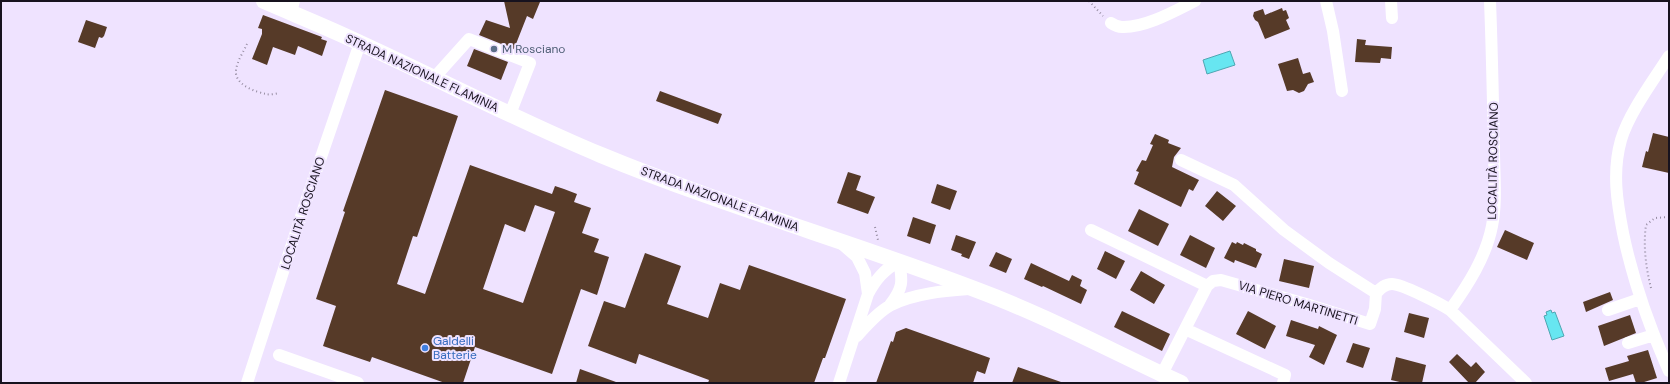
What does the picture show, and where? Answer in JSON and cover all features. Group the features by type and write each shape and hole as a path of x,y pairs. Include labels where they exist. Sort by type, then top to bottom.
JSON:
{"main road":[{"name":"STRADA NAZIONALE FLAMINIA","path":"264,1 292,7 360,43 510,114 608,158 739,208 899,261 975,289 1043,316 1181,383"}],"street":[{"path":"1111,24 1121,27 1136,26 1155,20 1195,1"},
{"path":"1326,1 1333,31 1342,91"},
{"path":"1391,1 1392,18"},
{"name":"LOCALITÀ ROSCIANO","path":"1450,310 1474,273 1484,253 1492,227 1494,204 1493,75 1490,1"},
{"path":"434,78 469,39 530,64 510,114"},
{"name":"LOCALITÀ ROSCIANO","path":"247,383 306,201 360,43"},
{"path":"1669,56 1630,119 1621,139 1615,165 1620,220 1630,265 1640,299 1669,371"},
{"path":"1181,160 1234,185 1284,230 1329,263 1376,293 1384,285 1394,284 1438,302 1450,310 1526,383"},
{"path":"1091,230 1207,286 1162,374"},
{"path":"836,240 857,256 865,273 868,294"},
{"path":"839,383 868,294 876,280 887,269 899,261 902,277 900,292 890,305 854,338"},
{"name":"VIA PIERO MARTINETTI","path":"1207,286 1214,281 1221,280 1370,324 1376,293"},
{"path":"890,305 916,296 946,290 975,289"},
{"path":"1608,310 1640,299"},
{"path":"1185,329 1285,375 1283,383"},
{"path":"1628,343 1654,335"},
{"path":"279,355 358,383"}],"path":[{"path":"1090,1 1111,24"},
{"path":"247,44 237,66 236,74 238,80 244,86 266,94 279,94"},
{"path":"1652,291 1647,272 1644,238 1646,225 1655,218 1669,217"}],"water":[{"path":"1230,51 1235,65 1207,74 1203,60"},
{"path":"1551,310 1552,313 1555,312 1564,336 1552,340 1544,316 1547,315 1546,312"}],"building":[{"path":"504,1 540,2 533,19 527,16 514,49 479,35 486,20 510,28"},
{"path":"1282,8 1283,11 1286,10 1289,18 1286,20 1290,29 1265,39 1258,22 1253,16 1254,12 1263,9 1265,15"},
{"path":"263,15 322,37 321,39 327,41 322,56 298,46 295,55 273,47 267,65 252,59 262,34 262,29 258,28"},
{"path":"86,20 107,27 104,36 102,38 99,37 95,48 78,42"},
{"path":"1357,39 1366,40 1365,45 1392,47 1391,59 1381,58 1380,63 1355,62"},
{"path":"474,49 508,62 501,80 467,66"},
{"path":"1298,58 1303,74 1310,72 1314,82 1308,84 1304,91 1299,93 1293,90 1287,91 1278,64"},
{"path":"385,90 458,116 417,237 413,236 397,284 425,294 470,165 552,194 555,186 577,194 574,202 591,208 582,233 599,239 594,252 609,257 597,295 581,289 552,374 475,347 463,383 445,383 372,357 370,362 323,346 336,306 316,299 345,212 343,211","holes":["535,205 555,212 523,303 483,289 505,224 525,232"]},
{"path":"660,91 722,114 718,124 656,101"},
{"path":"1653,133 1669,137 1669,173 1642,167"},
{"path":"1155,134 1169,140 1168,143 1181,148 1174,157 1172,167 1199,180 1193,191 1189,189 1181,207 1134,184 1139,172 1136,171 1142,160 1146,161 1153,145 1150,144"},
{"path":"848,172 861,176 856,190 875,197 868,214 837,203"},
{"path":"937,184 957,191 950,210 931,203"},
{"path":"1217,191 1236,206 1223,221 1205,206"},
{"path":"1139,209 1169,224 1158,246 1128,231"},
{"path":"913,217 936,225 930,244 907,236"},
{"path":"1505,230 1534,243 1527,260 1497,247"},
{"path":"956,235 976,242 969,259 961,256 962,254 951,250"},
{"path":"1190,235 1215,248 1206,268 1180,255"},
{"path":"1232,242 1236,244 1237,242 1243,245 1244,243 1262,254 1256,268 1235,260 1234,263 1224,258"},
{"path":"1105,251 1125,261 1116,279 1097,269"},
{"path":"996,252 1012,259 1006,273 989,266"},
{"path":"645,253 681,266 667,304 708,318 720,283 740,290 749,265 846,299 825,358 823,358 814,383 708,383 709,380 639,354 636,364 588,346 604,301 625,308"},
{"path":"1284,259 1314,266 1309,288 1279,281"},
{"path":"1031,263 1069,281 1072,275 1082,280 1080,286 1087,290 1081,304 1043,286 1042,287 1024,279"},
{"path":"1141,271 1165,285 1154,304 1130,290"},
{"path":"1610,292 1613,300 1586,312 1583,302"},
{"path":"1122,311 1170,334 1162,351 1114,327"},
{"path":"1248,311 1276,326 1265,349 1236,334"},
{"path":"1409,313 1429,318 1424,338 1404,332"},
{"path":"1630,315 1636,333 1604,346 1598,326"},
{"path":"1291,320 1318,329 1319,326 1337,335 1324,365 1309,357 1315,345 1286,336"},
{"path":"906,328 990,358 985,374 977,371 973,383 876,383 891,341 893,342 896,332"},
{"path":"1353,343 1370,348 1363,368 1346,362"},
{"path":"1648,350 1657,378 1636,383 1633,374 1609,381 1605,368 1629,361 1627,356"},
{"path":"1457,354 1471,367 1476,362 1485,372 1475,383 1469,383 1449,362"},
{"path":"1396,357 1426,365 1422,383 1404,383 1391,380"},
{"path":"1018,367 1061,382 1061,383 1012,383"},
{"path":"580,369 616,382 616,383 576,383"}],"place":[{"name":"M Rosciano","path":"494,49"},
{"name":"Galdelli Batterie","path":"425,348"}]}
